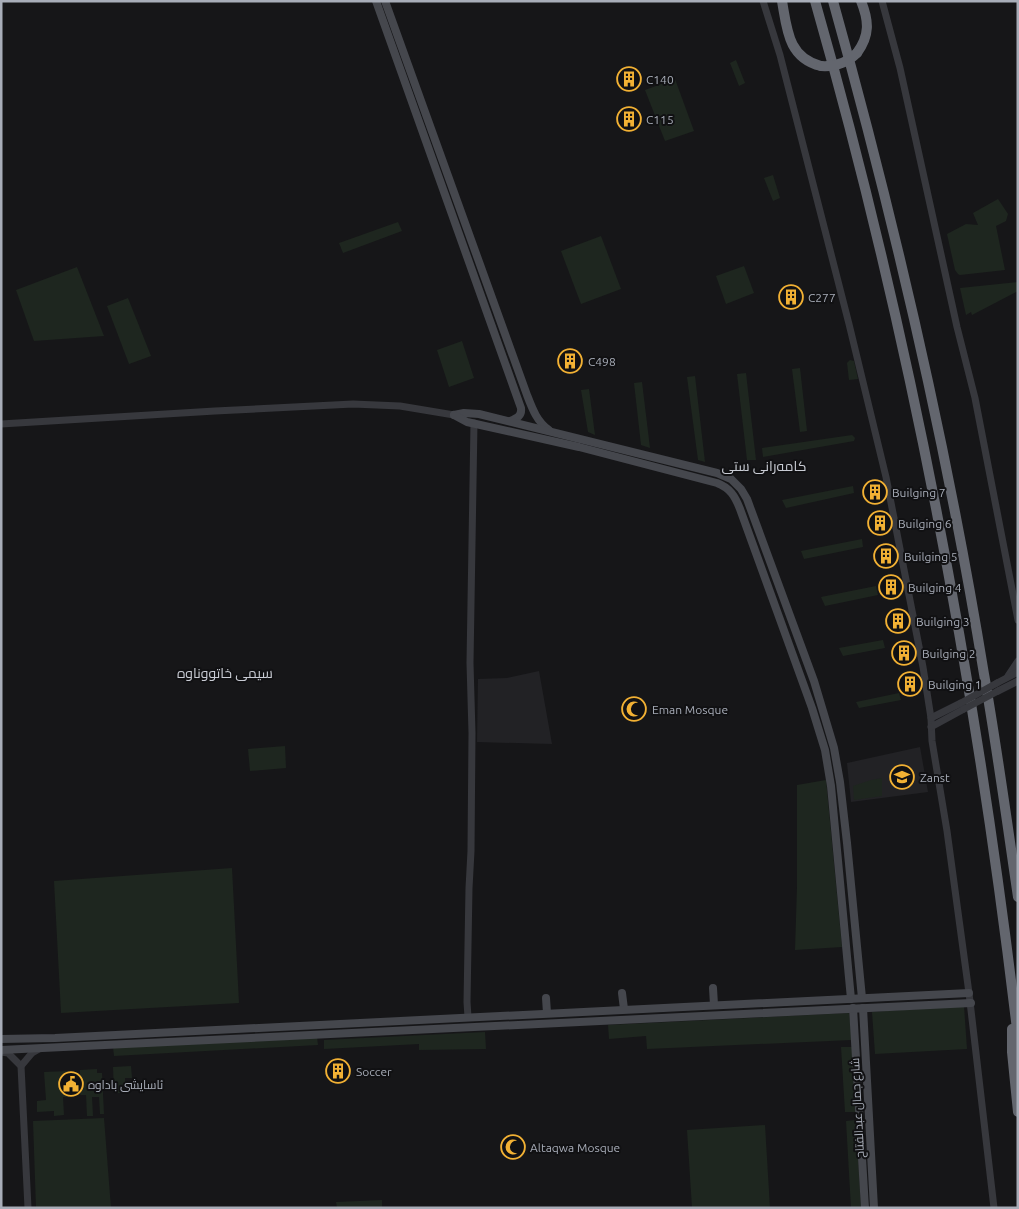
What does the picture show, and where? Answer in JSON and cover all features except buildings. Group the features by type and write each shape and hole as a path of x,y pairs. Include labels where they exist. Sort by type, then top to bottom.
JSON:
{"highway":[{"path":"782,1 789,39 800,56 807,61 821,66 834,66 847,62 857,53 865,40 868,27 862,1"},
{"path":"815,1 882,258 926,457 952,588 999,886 1018,1038"},
{"path":"833,1 883,190 930,389 983,665 1018,896"},
{"path":"999,886 1013,1025 1012,1052 1018,1112"}],"main road":[{"path":"376,1 521,408 522,412 518,418 510,421"},
{"path":"385,1 533,411 543,426 553,432"},
{"path":"390,41 398,38"},
{"path":"455,223 464,220"},
{"path":"454,416 474,413 650,456 724,475 731,479 740,489 747,500 814,681 836,757 847,843 862,998"},
{"path":"454,416 462,420 579,447 717,483 734,494 809,698 825,750 831,786 851,999"},
{"path":"579,447 581,439"},
{"path":"713,988 714,1005"},
{"path":"622,993 624,1009"},
{"path":"1,1039 56,1038 969,993"},
{"path":"546,998 546,1013"},
{"path":"1,1051 970,1002"},
{"path":"659,1008 659,1018"},
{"name":"شارع جمال عبدالفتاح","path":"853,1008 865,1208"},
{"name":"شارع جمال عبدالفتاح","path":"862,1008 874,1208"},
{"path":"396,1021 397,1031"},
{"path":"383,1022 385,1026 384,1032"},
{"path":"56,1038 56,1048"},
{"path":"864,1194 873,1193"}],"street":[{"path":"763,1 780,55 831,252 886,477 923,667 969,993 994,1208"},
{"path":"882,1 900,68 957,327 975,398 1018,620"},
{"path":"1,424 353,404 404,407 454,416"},
{"path":"468,1017 472,733 470,663 474,423"},
{"path":"998,687 1013,670 1018,661"},
{"path":"1006,678 1018,672"},
{"path":"931,727 963,706 998,687 1017,682"},
{"path":"930,718 963,706"},
{"path":"21,1066 32,1053 39,1049"},
{"path":"1,1051 8,1053 21,1066 28,1208"}],"shaded area":[{"path":"736,60 745,83 739,86 730,63"},
{"path":"675,79 694,131 665,141 645,90"},
{"path":"773,175 780,198 773,201 764,178"},
{"path":"998,199 1008,214 1006,221 996,226 1005,270 958,274 955,270 947,234 966,224 978,225 973,213"},
{"path":"398,222 402,231 343,253 339,243"},
{"path":"601,236 621,289 581,304 561,251"},
{"path":"744,266 754,293 726,304 716,276"},
{"path":"77,267 104,336 34,341 16,290"},
{"path":"1018,282 1018,291 972,315 971,312 966,315 960,288"},
{"path":"128,298 151,356 129,364 107,306"},
{"path":"462,341 474,378 449,387 437,350"},
{"path":"850,360 854,361 858,379 849,380 847,363"},
{"path":"800,368 807,431 800,432 792,369"},
{"path":"746,373 756,460 747,460 737,374"},
{"path":"695,376 705,462 698,460 687,377"},
{"path":"642,382 650,448 641,445 634,383"},
{"path":"589,389 595,435 588,432 581,390"},
{"path":"852,435 855,438 854,441 763,457 762,448"},
{"path":"853,486 854,493 786,508 782,500"},
{"path":"862,539 863,547 804,559 801,551"},
{"path":"876,586 878,595 825,606 821,597"},
{"path":"883,640 885,648 843,656 839,648"},
{"path":"539,671 552,744 477,742 478,679 507,678"},
{"path":"899,693 901,700 859,708 856,702"},
{"path":"285,746 286,768 250,771 248,749"},
{"path":"920,747 928,792 851,802 847,763"},
{"path":"882,778 882,796 854,800 853,786"},
{"path":"826,780 842,947 795,950 797,785"},
{"path":"232,868 239,1003 61,1013 54,881"},
{"path":"964,1006 967,1049 875,1054 872,1012"},
{"path":"849,1013 852,1040 647,1049 646,1036 609,1039 608,1025"},
{"path":"485,1032 486,1049 419,1050 419,1044 324,1049 324,1040"},
{"path":"317,1037 318,1045 114,1056 113,1047"},
{"path":"841,1047 852,1047 856,1112 845,1112"},
{"path":"131,1066 132,1078 125,1078 126,1093 114,1093 113,1067"},
{"path":"97,1069 97,1073 102,1073 104,1114 100,1114 99,1097 92,1097 93,1116 87,1116 86,1095 81,1095 76,1090 69,1097 63,1097 64,1115 54,1116 54,1111 37,1112 37,1101 46,1100 44,1072 68,1071 69,1075 80,1075 80,1070"},
{"path":"104,1118 111,1208 36,1208 33,1121"},
{"path":"856,1120 861,1208 851,1208 846,1121"},
{"path":"765,1125 770,1208 692,1208 687,1130"},
{"path":"382,1200 382,1208 337,1208 336,1202"}],"place":[{"name":"C140","path":"629,79"},
{"name":"C115","path":"629,119"},
{"name":"C277","path":"791,297"},
{"name":"C498","path":"570,361"},
{"name":"Builging 7","path":"875,492"},
{"name":"Builging 6","path":"880,523"},
{"name":"Builging 5","path":"886,556"},
{"name":"Builging 4","path":"891,587"},
{"name":"Builging 3","path":"898,621"},
{"name":"Builging 2","path":"904,653"},
{"name":"Builging 1","path":"910,684"},
{"name":"Eman Mosque","path":"634,709"},
{"name":"Zanst","path":"902,777"},
{"name":"Soccer","path":"338,1071"},
{"name":"ئاسايشى باداوه","path":"71,1084"},
{"name":"Altaqwa Mosque","path":"513,1147"}],"district":[{"name":"كامه‌رانی ستی","path":"764,466"},
{"name":"سیمی خاتووناوه","path":"225,673"}]}
